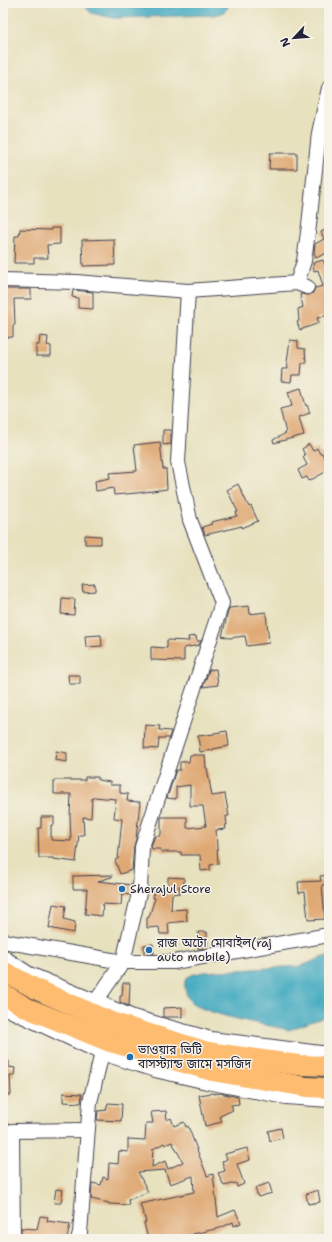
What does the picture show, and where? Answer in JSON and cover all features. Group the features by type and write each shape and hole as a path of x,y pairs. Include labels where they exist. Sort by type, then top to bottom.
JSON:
{"highway":[{"path":"3,971 38,990 111,1022 208,1052 298,1065 329,1066"},
{"path":"3,994 27,1008 110,1042 212,1071 307,1088 329,1088"}],"street":[{"path":"3,280 76,282 188,291 302,285 318,133 329,88"},
{"path":"96,1001 123,962 140,890 142,847 222,603 190,520 178,462 188,291"},
{"path":"3,940 123,962 174,962 329,936"},
{"path":"3,958 29,974 133,1017 211,1039 329,1053"},
{"path":"3,1007 102,1053 155,1070 207,1082 286,1097 329,1100"},
{"path":"78,1239 90,1102 102,1053"},
{"path":"13,1239 8,1129 88,1130"}],"water":[{"path":"87,3 229,3 224,12 213,15 113,18 91,13 87,9"},
{"path":"329,955 329,1016 289,1030 237,1019 209,1011 198,1007 191,1002 186,993 185,982 191,975 204,972 301,966"}],"building":[{"path":"270,153 297,153 297,169 269,169"},
{"path":"51,228 60,228 60,244 47,245 48,258 34,258 34,263 14,263 15,236 19,236 20,229 51,230"},
{"path":"329,228 329,252 316,258 314,252 315,244 324,239 321,232"},
{"path":"114,239 115,265 83,266 82,240"},
{"path":"323,260 329,275 329,301 326,303 329,315 317,318 319,323 300,330 297,322 299,321 298,309 303,307 300,294 309,295 313,293 315,288 323,286 318,270 314,271 313,263"},
{"path":"4,289 31,289 31,299 14,299 15,325 13,325 13,337 3,337"},
{"path":"73,290 93,292 93,309 78,308 78,298 72,297"},
{"path":"40,336 48,337 47,345 51,346 51,356 36,356 36,345 39,345"},
{"path":"290,340 298,341 298,348 305,349 306,363 302,363 301,375 292,375 291,382 281,381 282,369 288,369 287,362"},
{"path":"301,388 306,406 307,405 310,413 299,417 304,435 274,443 273,440 286,433 280,409 292,406 288,392"},
{"path":"163,430 171,430 171,444 163,445"},
{"path":"160,442 163,469 166,469 167,489 114,495 113,488 96,491 95,481 110,478 109,473 137,471 134,445"},
{"path":"309,444 313,451 317,448 320,454 322,453 329,470 309,481 307,477 302,479 298,470 307,465 303,457 305,455 302,449"},
{"path":"238,484 249,507 251,506 258,521 242,528 242,526 205,535 202,527 212,524 211,522 237,516 236,512 238,512 227,490"},
{"path":"85,535 101,536 101,544 85,544"},
{"path":"95,584 95,591 83,592 82,585"},
{"path":"62,598 75,599 74,615 61,614"},
{"path":"249,606 250,614 266,612 269,643 247,646 245,636 229,638 222,636 229,608"},
{"path":"101,635 102,646 86,647 85,636"},
{"path":"196,636 197,641 201,641 199,645 184,648 184,661 151,660 151,647 167,648 167,640 189,641 188,637"},
{"path":"216,669 218,685 203,687 209,670"},
{"path":"68,675 80,675 80,684 69,684"},
{"path":"145,725 160,726 159,730 171,731 169,738 159,738 158,749 144,748"},
{"path":"227,731 229,746 200,752 198,736"},
{"path":"56,751 67,753 67,762 55,760"},
{"path":"190,755 205,755 206,768 212,796 225,794 229,816 226,816 226,829 216,830 218,864 210,865 210,870 201,871 200,855 181,855 181,852 161,852 161,849 152,849 151,846 155,836 160,836 161,834 161,817 187,817 187,828 206,826 203,806 190,806 190,785 176,787 176,799 167,798 176,770 180,770 180,762 189,762"},
{"path":"85,777 98,777 98,780 110,782 110,785 120,785 120,793 128,794 127,801 140,802 132,870 120,874 115,860 118,859 122,819 114,818 116,799 92,798 91,818 83,817 84,835 79,835 76,862 53,858 39,858 38,828 41,828 41,817 54,817 54,825 51,825 51,840 71,841 71,794 54,794 54,780 85,780"},
{"path":"112,875 112,877 98,881 132,885 130,895 122,894 121,905 103,904 102,916 85,914 87,889 73,889 73,876"},
{"path":"329,875 329,884 322,885 325,919 308,920 305,892 299,893 298,882 321,881 320,876"},
{"path":"168,877 184,878 184,886 179,886 180,893 172,894 171,910 186,909 187,921 168,923 169,934 160,934 159,927 147,928 147,918 149,917 155,898 153,898 154,888 168,888"},
{"path":"53,904 66,906 64,919 75,922 74,933 49,928"},
{"path":"198,932 207,932 207,948 198,949"},
{"name":"রাজ অটো মোবাইল(raj auto mobile)","path":"153,944 154,954 144,954 144,945"},
{"path":"123,983 130,983 129,1006 120,1002"},
{"path":"182,1007 182,1017 163,1017 163,1008"},
{"path":"3,1061 9,1061 9,1067 15,1068 14,1076 10,1076 11,1095 3,1095"},
{"path":"63,1093 82,1094 81,1103 63,1102"},
{"path":"213,1093 238,1097 239,1104 231,1105 233,1110 220,1116 222,1122 205,1126 199,1095"},
{"path":"108,1103 122,1104 121,1121 97,1120 98,1111 106,1110"},
{"path":"166,1111 167,1120 171,1118 174,1126 184,1122 186,1127 188,1126 207,1176 213,1174 218,1217 235,1210 241,1223 234,1226 233,1222 220,1228 193,1234 194,1239 148,1239 144,1223 146,1222 140,1204 194,1192 193,1176 170,1184 165,1170 138,1172 148,1192 128,1200 129,1205 109,1204 91,1199 92,1183 101,1185 103,1177 108,1179 109,1163 118,1164 119,1151 128,1152 128,1139 145,1140 146,1123 153,1123 151,1112","holes":["172,1142 183,1162 168,1169 165,1161 152,1167 153,1149 164,1143 165,1145"]},
{"path":"281,1128 283,1138 270,1141 268,1131"},
{"path":"247,1148 250,1160 237,1164 244,1184 237,1187 236,1183 224,1186 218,1173 225,1171 222,1162 227,1159 225,1154"},
{"path":"269,1183 272,1193 258,1197 255,1188"},
{"path":"56,1189 63,1190 61,1203 54,1203"},
{"path":"318,1190 320,1202 308,1204 306,1194"},
{"path":"40,1216 48,1217 47,1221 70,1224 67,1239 21,1239 21,1228 37,1229"}],"place":[{"name":"Sherajul Store","path":"122,889"},
{"name":"রাজ অটো মোবাইল(raj auto mobile)","path":"149,950"},
{"name":"ভাওয়ার ভিটি বাসস্ট্যান্ড জামে মসজিদ","path":"130,1057"}]}
